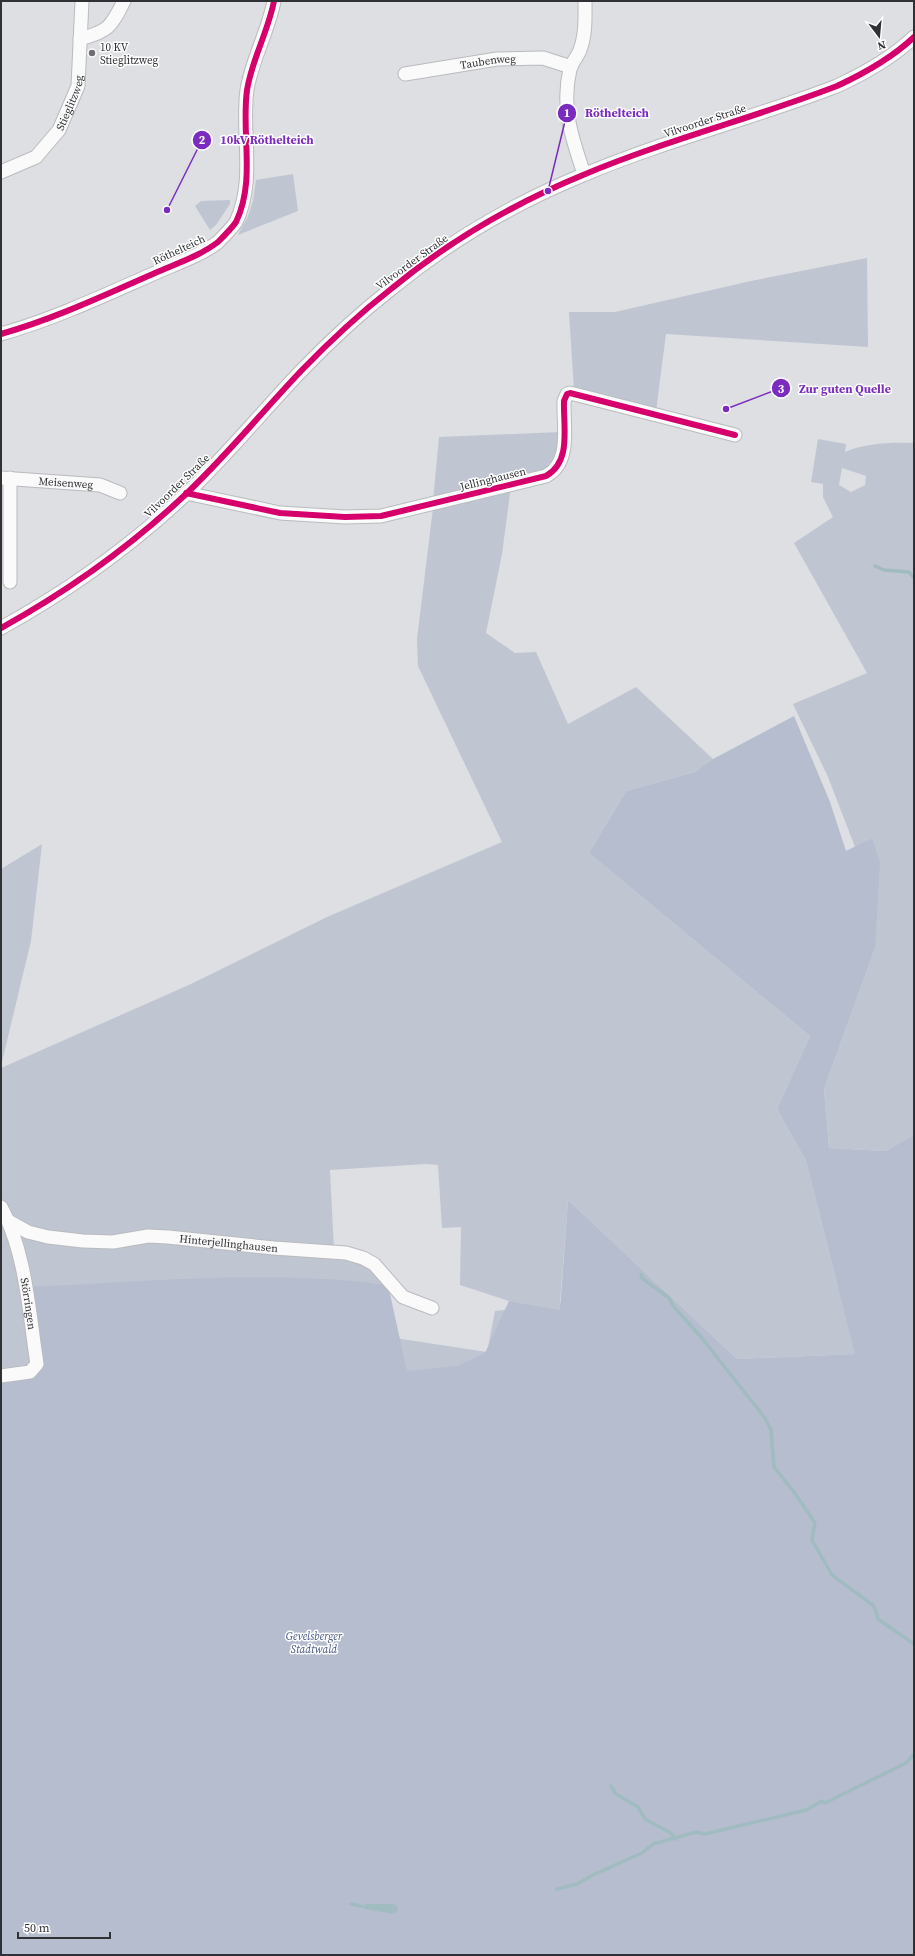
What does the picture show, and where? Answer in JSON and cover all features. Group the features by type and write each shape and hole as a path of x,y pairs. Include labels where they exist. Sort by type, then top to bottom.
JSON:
{"street":[{"name":"Stieglitzweg","path":"1,172 36,157 59,130 78,86 82,1"},
{"path":"80,39 100,34 112,24 124,1"},
{"name":"Röthelteich","path":"1,334 23,328 87,302 200,253 218,242 235,223 241,206 246,182 247,92 252,63 269,23 274,1"},
{"path":"584,174 568,120 567,97 571,67 580,49 585,23 585,1"},
{"name":"Vilvoorder Straße","path":"1,628 63,591 122,549 186,493 323,348 392,287 465,236 584,174 837,86 862,74 886,59 914,37"},
{"name":"Taubenweg","path":"405,74 497,59 543,58 571,67"},
{"name":"Jellinghausen","path":"186,493 280,512 345,517 382,516 546,476 557,468 562,458 564,402 567,394 570,393 735,435"},
{"name":"Meisenweg","path":"10,582 5,478 100,485 120,493"},
{"name":"Störringen","path":"1,1207 10,1222 14,1234 25,1288 37,1364 30,1372 1,1376"},
{"name":"Hinterjellinghausen","path":"10,1222 28,1232 48,1237 83,1241 113,1242 148,1236 346,1253 363,1258 374,1264 403,1297 432,1308"}],"green space":[{"path":"293,174 298,211 238,235 248,216 253,201 256,180"},
{"path":"230,200 230,204 216,225 210,230 195,206 201,201"},
{"path":"867,258 868,347 666,334 656,411 574,391 569,312 615,312 751,281"},
{"path":"561,432 560,459 551,468 433,501 439,437"},
{"path":"818,439 846,444 845,452 861,447 879,444 914,443 914,1135 885,1151 829,1148 824,1089 875,948 872,838 855,847 828,777 793,704 867,673 794,543 833,517 823,497 823,484 811,482","holes":["842,468 866,476 865,485 851,492 839,485"]},
{"name":"Gevelsberger Stadtwald","path":"511,486 502,554 486,633 515,653 536,652 568,724 636,687 713,759 695,772 626,791 589,853 810,1036 777,1109 806,1161 840,1295 806,1145 821,1155 870,1158 897,1154 914,1143 914,1955 1,1955 1,1211 13,1234 24,1289 36,1287 27,1287 14,1227 28,1235 49,1240 87,1244 164,1239 346,1256 369,1266 388,1283 388,1285 369,1283 381,1293 387,1312 369,1334 487,1352 495,1311 535,1306 509,1301 460,1285 461,1227 442,1228 438,1165 426,1164 330,1170 334,1250 168,1234 85,1239 50,1235 30,1230 14,1221 1,1199 1,1068 191,984 327,917 502,842 418,666 417,639 433,508","holes":["568,1200 737,1359 854,1354 857,1368 843,1372 797,1370 775,1377 768,1393 773,1407 761,1411 702,1337 572,1225 583,1277 574,1301 560,1303"]},
{"name":"Gevelsberger Stadtwald","path":"794,716 830,802 846,851 872,838 880,862 875,948 824,1089 829,1148 885,1151 914,1135 914,1955 1,1955 1,1377 38,1364 27,1287 253,1277 343,1280 388,1285 407,1371 457,1366 485,1353 509,1301 560,1310 568,1200 737,1359 855,1354 806,1161 777,1109 810,1036 589,853 626,791 695,772 713,759"},
{"path":"42,844 31,941 1,1066 1,869"}],"shaded area":[{"path":"367,1904 393,1904 397,1906 398,1910 394,1914 365,1909 361,1906"}],"waterway":[{"path":"875,566 884,570 909,572 914,578"},
{"path":"641,1274 642,1278 669,1298 674,1307 701,1337 765,1418 771,1430 774,1467 794,1492 815,1523 812,1540 832,1575 874,1606 878,1619 914,1644"},
{"path":"557,1889 577,1884 595,1874 642,1853 653,1844 696,1832 705,1834 806,1810 822,1801 825,1803 906,1763 914,1754"},
{"path":"611,1786 616,1794 638,1807 645,1819 671,1833 675,1839"},
{"path":"351,1904 361,1906"}],"cycle path":[{"path":"1,334 60,314 195,256 218,242 232,227 236,222 242,206 247,173 246,107 249,79 268,24 274,1"},
{"path":"1,628 50,599 98,567 143,532 201,479 301,371 344,328 435,255 507,211 583,175 614,162 806,98 837,86 858,76 897,52 914,37"},
{"path":"186,493 280,513 345,517 381,516 546,476 554,470 560,462 563,453 565,432 564,401 567,394 570,393 735,435"}],"place":[{"name":"10 KV Stieglitzweg","path":"92,53"},
{"name":"Röthelteich","path":"548,191"},
{"name":"10kV Röthelteich","path":"167,210"},
{"name":"Zur guten Quelle","path":"726,409"}]}
